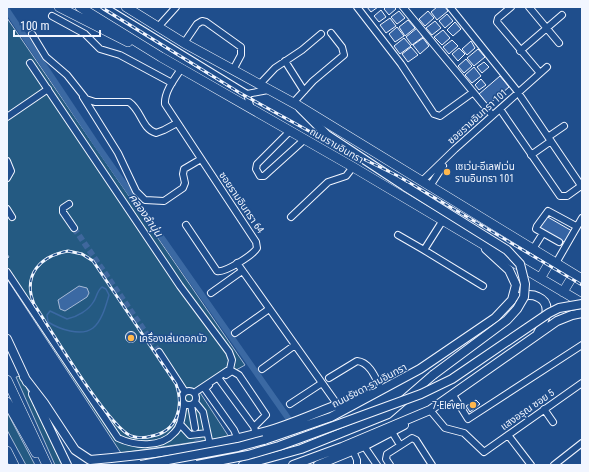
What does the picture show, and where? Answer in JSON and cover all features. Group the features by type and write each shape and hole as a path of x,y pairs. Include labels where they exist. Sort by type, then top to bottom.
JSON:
{"highway":[{"path":"59,7 118,38 161,57"},
{"name":"ถนนรามอินทรา","path":"80,7 181,69 353,167 582,303"},
{"name":"ถนนรามอินทรา","path":"126,7 184,43 259,86 296,105 578,276"},
{"path":"540,277 553,261"},
{"path":"563,292 578,276"},
{"path":"7,380 47,465"},
{"path":"7,402 42,465"},
{"path":"7,451 14,465"}],"main road":[{"path":"243,465 266,462 330,444 364,428 388,414 433,374 507,320 524,297 525,284 520,264 507,250 326,135 296,105"},
{"path":"477,240 509,270 516,285 512,300"},
{"path":"512,300 528,295 534,295 542,299 547,306 546,318 538,335"},
{"name":"ถนนรัชดา-รามอินทรา","path":"141,465 238,447 264,440 331,417 381,389 420,370 495,318 512,300"},
{"path":"197,465 279,446 422,394 452,379 549,313 559,308 582,303"},
{"path":"293,465 315,462 353,451 392,432 430,410 565,317 582,313"},
{"path":"7,339 67,465"},
{"path":"24,377 44,403 75,450 81,456 90,460 210,445 238,439 255,431 299,420 337,404 372,394"},
{"path":"315,462 430,410"},
{"path":"113,465 121,457"}],"street":[{"path":"105,7 247,94 268,90"},
{"path":"158,27 176,7"},
{"path":"357,7 397,59 434,114 440,116 472,93"},
{"path":"403,7 472,93 492,115"},
{"path":"450,7 520,95 582,187 567,196 560,196 502,112"},
{"path":"511,7 498,18 497,22 540,73"},
{"path":"529,7 559,43"},
{"path":"520,51 562,15"},
{"path":"52,16 85,34 100,49 120,55 172,83"},
{"path":"184,43 197,24 202,21 206,22 241,47 241,55 233,70"},
{"path":"296,105 304,91 344,55 342,47 331,33"},
{"path":"32,34 46,57 67,75 83,97 118,153 136,191 146,200 164,201 183,188 185,183 183,174 184,169 200,158"},
{"path":"259,86 275,68 302,50 321,34"},
{"path":"285,61 304,91"},
{"path":"30,63 180,286 229,352 232,360 230,369 194,393"},
{"name":"ซอยรามอินทรา 101","path":"426,184 492,115 520,95 547,67"},
{"name":"ซอยรามอินทรา 64","path":"181,69 165,98 165,104 257,245 256,250 237,264 223,271 217,271 186,225"},
{"path":"7,117 48,89"},
{"path":"247,94 251,109"},
{"path":"83,97 95,102 129,102 138,110 147,129 156,133 177,123"},
{"path":"532,154 564,126"},
{"path":"290,131 257,164 256,170 260,176 264,176 304,139"},
{"path":"7,162 11,168 10,175 7,178"},
{"path":"426,184 443,166"},
{"path":"291,217 328,182 346,176 353,167"},
{"path":"69,204 63,208 63,212 74,228"},
{"path":"7,209 12,217"},
{"path":"559,242 537,230 537,226 548,211 574,225"},
{"path":"553,261 582,218"},
{"path":"424,250 443,220"},
{"path":"533,249 543,233"},
{"path":"398,235 483,286"},
{"name":"ถนนรัชดา-รามอินทรา","path":"237,264 337,404"},
{"path":"211,293 242,271"},
{"path":"7,272 118,438 130,443 141,444 164,441 175,433 180,424 184,403 181,398 185,392"},
{"path":"235,333 269,309"},
{"path":"262,369 295,345"},
{"path":"453,394 468,419 582,345"},
{"path":"159,352 185,392"},
{"path":"329,378 357,361 368,366 381,389"},
{"path":"219,379 255,431 266,415 239,375 232,371 219,379 205,389 234,430 238,439"},
{"path":"290,404 322,383"},
{"name":"แสงอรุณ ซอย 5","path":"430,410 445,428 464,433 484,452 582,383"},
{"path":"185,392 190,391 194,393"},
{"path":"194,393 196,398 193,404 196,428"},
{"path":"184,403 193,404 203,412 210,445"},
{"path":"544,409 553,422"},
{"path":"180,424 190,435 208,433"},
{"path":"392,432 400,445"},
{"path":"508,435 531,465"},
{"path":"390,465 386,459 387,455 410,438 415,439 432,465"},
{"path":"554,465 582,444"},
{"path":"364,446 377,465"},
{"path":"353,451 359,465"}],"shaded area":[{"path":"7,18 245,365 199,391 229,437 121,453 7,279 7,259 9,257 7,254"},
{"path":"79,286 87,288 89,293 87,297 65,311 60,309 58,300"},
{"path":"21,376 63,465 55,465 16,377"},
{"path":"7,412 35,465 26,465 7,430"}],"building":[{"path":"367,7 378,7 371,12"},
{"path":"386,7 394,7 396,9 389,15 384,9"},
{"path":"437,7 445,7 448,11 437,20 431,12"},
{"path":"381,10 386,17 379,22 374,16"},
{"path":"399,11 405,18 397,24 391,17"},
{"path":"428,11 434,18 425,26 419,19"},
{"path":"447,14 453,21 445,28 439,21"},
{"path":"390,18 396,26 386,33 380,25"},
{"path":"408,20 415,28 405,36 399,27"},
{"path":"435,21 441,28 432,35 426,28"},
{"path":"455,22 461,29 453,36 447,30"},
{"path":"397,27 404,36 395,42 389,34"},
{"path":"417,28 423,37 412,45 406,37"},
{"path":"443,30 450,38 442,45 434,37"},
{"path":"404,38 411,46 400,54 394,46"},
{"path":"423,38 429,46 420,54 413,45"},
{"path":"452,40 458,46 449,54 443,47"},
{"path":"471,41 475,48 467,55 462,49"},
{"path":"411,47 418,55 408,62 402,54"},
{"path":"459,48 465,54 458,61 452,54"},
{"path":"478,49 485,57 474,66 467,58"},
{"path":"466,59 472,66 464,73 458,66"},
{"path":"484,62 489,67 482,73 477,67"},
{"path":"474,67 481,76 472,83 465,75"},
{"path":"500,76 509,87 488,105 479,94"},
{"path":"481,79 486,85 479,90 475,85"},
{"path":"546,216 572,231 566,243 539,228"},
{"name":"เครื่องเล่นดอกบัว","path":"129,332 133,332 135,333 135,341 129,342 126,339 126,335"},
{"name":"7-Eleven","path":"476,400 480,404 470,412 466,406"}],"waterway":[{"name":"คลองลำนุ่น","path":"7,10 99,148 288,418"},
{"path":"102,287 106,289 109,295 101,317 93,328 88,331 76,332 58,327 48,322 47,315 50,311 67,319 82,313 92,304 102,287"}],"tunnel":[{"path":"74,228 159,352"},
{"path":"196,430 202,465"}],"railway":[{"path":"101,7 240,93 327,141 398,176 582,285"},
{"path":"68,251 82,254 93,261 176,384 179,401 177,416 168,429 161,433 142,438 131,436 121,428 94,396 34,304 30,284 32,275 36,268 50,257 58,253 68,251"}],"place":[{"name":"เซเว่น-อีเลฟเว่น รามอินทรา 101","path":"447,172"},
{"name":"เครื่องเล่นดอกบัว","path":"131,338"},
{"name":"7-Eleven","path":"473,405"}]}
